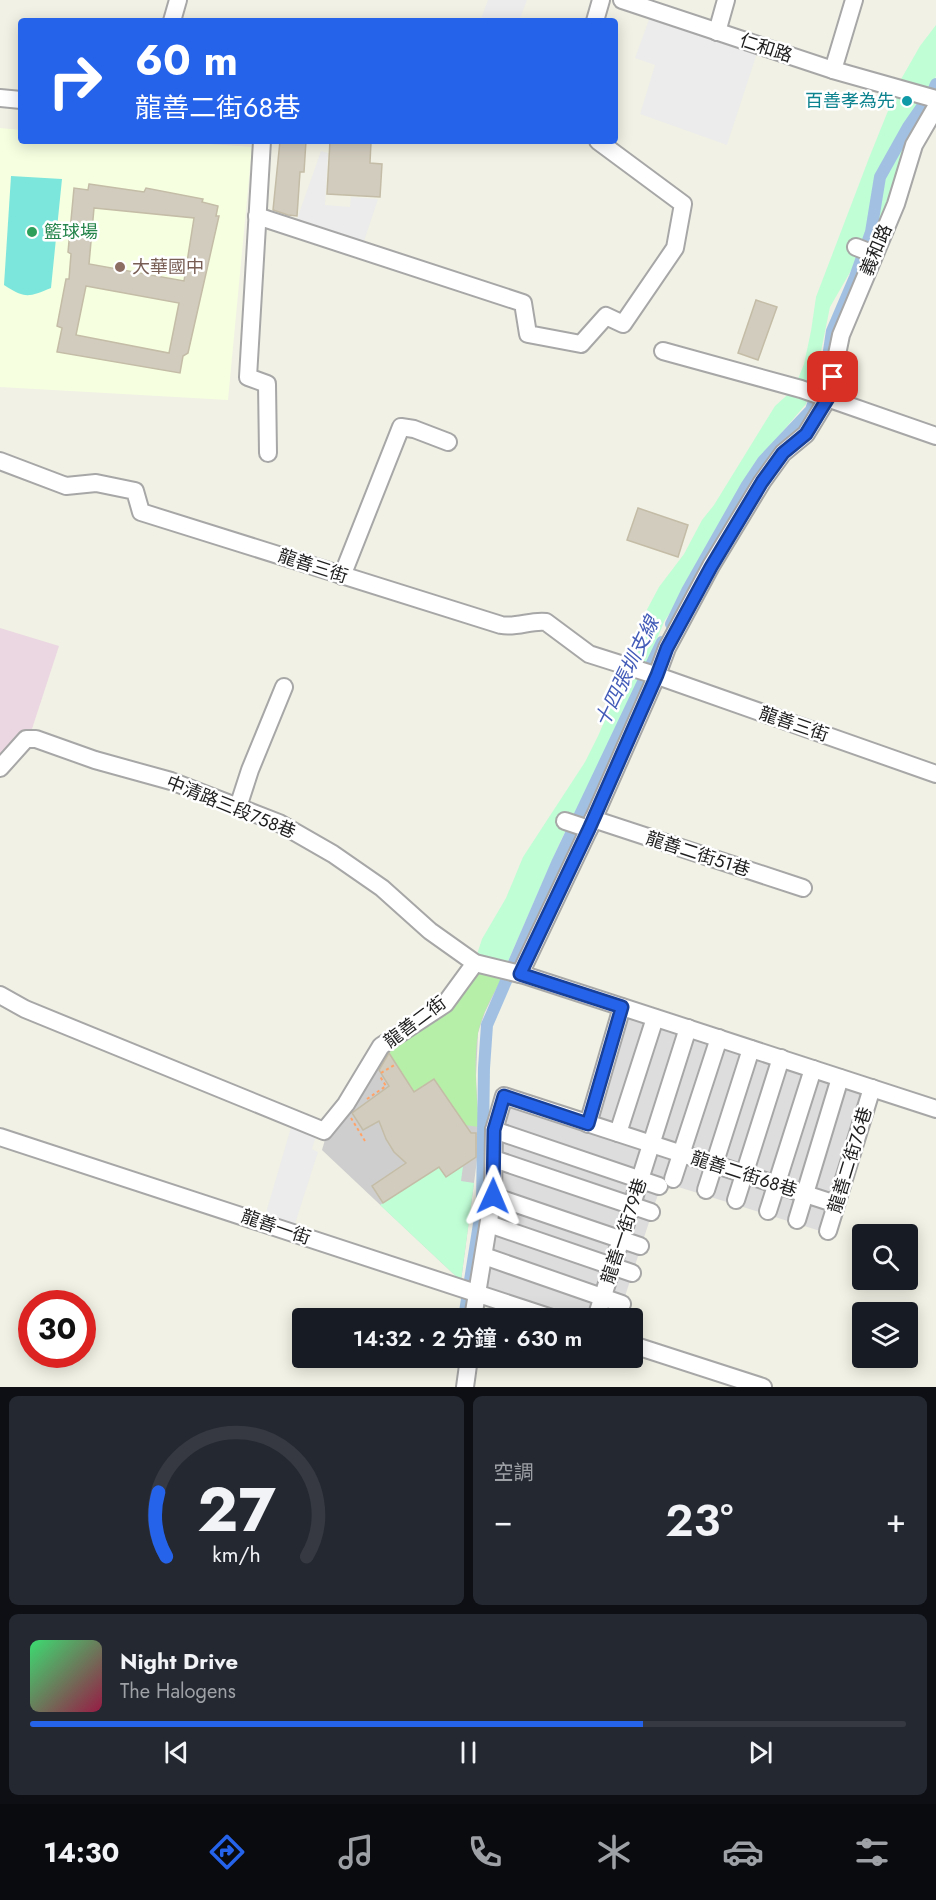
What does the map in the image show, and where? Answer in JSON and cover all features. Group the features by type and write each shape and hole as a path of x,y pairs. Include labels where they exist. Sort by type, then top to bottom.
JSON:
{"street":[{"path":"173,18 178,0"},
{"path":"596,18 600,0"},
{"name":"仁和路","path":"622,0 833,70 936,99"},
{"path":"717,32 726,0"},
{"path":"833,70 854,0"},
{"path":"0,98 18,100"},
{"name":"義和路","path":"655,674 711,567 762,482 783,453 806,434 826,397 841,335 896,204 914,145 936,107"},
{"path":"262,144 248,377 267,384 268,453"},
{"path":"258,216 523,303 528,334 582,344 606,316 623,324 675,249 683,204 602,144"},
{"path":"856,247 874,254"},
{"path":"663,351 801,389 936,436"},
{"path":"342,576 401,427 414,429 448,442"},
{"name":"龍善三街","path":"0,461 66,486 96,483 135,491 141,512 501,625 509,627 539,621 546,622 589,654 655,674 936,774"},
{"path":"520,974 591,824 655,674"},
{"path":"238,807 250,770 284,687"},
{"name":"中清路三段758巷","path":"0,768 26,739 36,739 95,760 171,781 279,823 333,854 382,888 430,931 483,965"},
{"name":"龍善二街51巷","path":"565,821 591,824 803,888"},
{"path":"483,965 520,974 936,1109"},
{"name":"龍善二街","path":"0,994 25,1009 324,1131 346,1104 365,1069 381,1046 445,1004 483,965"},
{"path":"588,1124 622,1007"},
{"path":"618,1133 655,1018"},
{"path":"652,1144 688,1028"},
{"path":"494,1130 640,1179 666,1183 681,1154 719,1038"},
{"path":"706,1190 751,1049"},
{"path":"736,1200 781,1058"},
{"path":"768,1211 813,1069"},
{"name":"龍善二街76巷","path":"797,1220 840,1078"},
{"name":"龍善二街76巷","path":"828,1231 872,1088"},
{"name":"龍善二街68巷","path":"474,1308 493,1196 494,1130 504,1096 836,1204"},
{"name":"龍善一街","path":"0,1137 520,1308"},
{"name":"龍善一街79巷","path":"599,1308 652,1144"},
{"path":"494,1159 651,1212"},
{"path":"493,1196 640,1246"},
{"path":"489,1224 632,1273"},
{"path":"484,1256 622,1304"},
{"path":"643,1348 763,1387"},
{"path":"465,1387 467,1368"}],"path":[{"path":"379,1075 396,1064"},
{"path":"359,1104 386,1086 379,1075 378,1068"},
{"path":"348,1114 365,1142"}],"shaded area":[{"path":"488,0 527,0 520,18 481,18"},
{"path":"651,14 758,50 727,145 640,114 655,65 635,58"},
{"name":"大華國中","path":"0,128 18,130 18,144 210,144 252,147 228,400 0,387"},
{"path":"321,151 328,153 325,205 350,207 351,197 378,199 364,241 297,219"},
{"name":"籃球場","path":"11,176 62,179 51,288 32,295 17,293 4,285"},
{"path":"0,628 59,646 30,735 0,759"},
{"path":"504,974 485,1012 478,1033 476,1076 479,1145 461,1281 322,1150 327,1133 383,1048"},
{"path":"624,1009 876,1092 830,1234 662,1182 621,1308 548,1308 482,1289 505,1099 589,1127"},
{"path":"292,1124 317,1133 312,1149 318,1152 294,1227 265,1216"}],"green space":[{"path":"936,25 936,76 930,93 936,101 884,209 862,264 856,262 830,307 817,371 806,404 750,470 682,594 664,622 634,695 562,838 505,968 475,960 482,939 506,898 523,857 585,762 598,736 621,683 643,617 659,587 684,554 702,520 714,505 775,406 794,389 804,364 816,297 869,158 900,81 920,46"},
{"path":"476,966 504,974 486,1010 478,1033 476,1092 479,1127 465,1125 434,1079 414,1092 387,1050"},
{"path":"463,1166 461,1181 474,1183 461,1281 380,1205 439,1167 446,1176"}],"building":[{"path":"280,144 306,144 304,172 300,172 297,216 273,210"},
{"path":"330,144 371,144 370,163 382,164 380,197 327,194"},
{"path":"89,184 144,192 146,188 203,199 202,202 218,206 216,216 219,216 188,353 183,356 180,373 57,352 62,328 57,326 66,279 69,279 71,254 68,252 74,188 88,190","holes":["94,208 194,218 184,281 89,264","86,286 179,303 169,353 76,335"]},
{"path":"756,300 777,307 758,360 738,353"},
{"path":"638,508 688,525 678,557 627,540"},
{"path":"389,1053 414,1092 434,1079 471,1133 476,1133 476,1157 446,1177 439,1167 383,1203 372,1186 406,1163 394,1152 379,1121 363,1130 352,1113 389,1086 379,1070"}],"waterway":[{"name":"十四張圳支線","path":"671,624 747,485 763,461 811,410 827,364 832,331 871,232 880,177 908,127 936,84"},
{"name":"十四張圳支線","path":"466,1308 482,1205 484,1068 487,1025 558,861 662,642"}],"place":[{"name":"百善孝為先","path":"907,101"},
{"name":"籃球場","path":"32,232"},
{"name":"大華國中","path":"120,267"}],"route":[{"path":"493,1196 494,1130 504,1096 588,1124 622,1007 520,974 589,829 667,648 711,567 762,482 783,453 806,434 828,398 833,377"}]}
